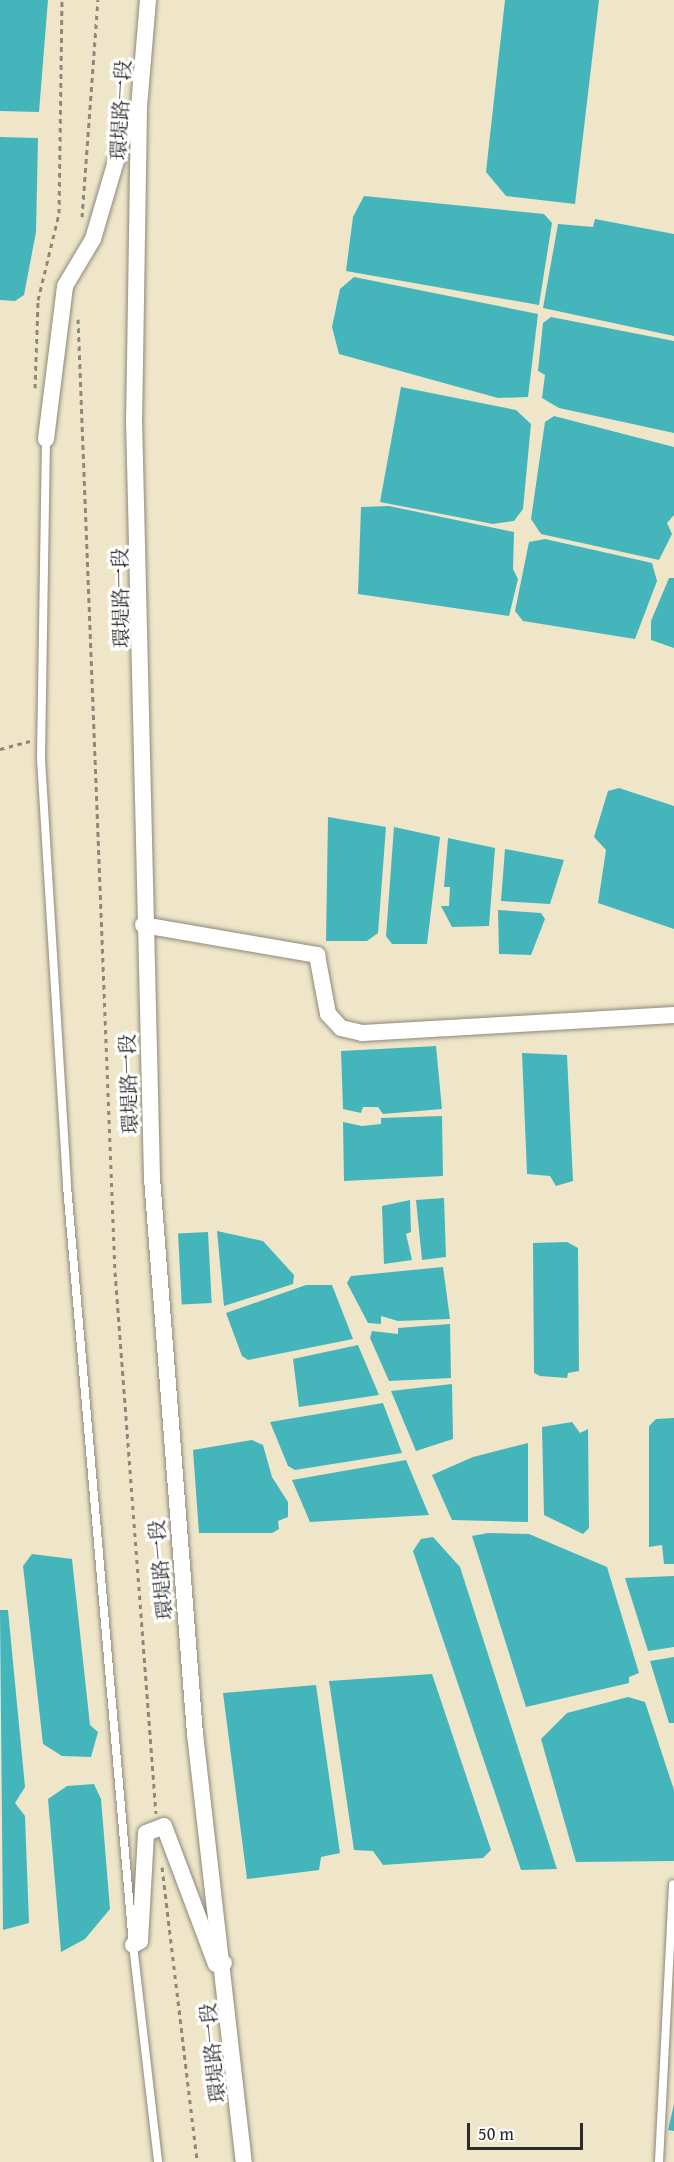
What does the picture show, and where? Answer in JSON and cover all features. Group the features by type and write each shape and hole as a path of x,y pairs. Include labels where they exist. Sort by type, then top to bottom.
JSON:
{"street":[{"name":"環堤路一段","path":"148,0 139,108 135,419 142,585 142,925 168,1410 195,1734 225,1963 244,2162"},
{"path":"46,439 65,286 93,239 129,117 139,108"},
{"path":"142,925 317,955 328,1014 341,1028 362,1033 674,1015"},
{"path":"133,1945 140,1941 146,1833 164,1826 216,1964 225,1963"}],"lane":[{"path":"46,439 41,739 67,1186 133,1945 158,2162"},
{"path":"659,2162 674,1884"}],"path":[{"path":"38,395 38,300 59,213 62,0"},
{"path":"82,224 98,0"},
{"path":"78,311 116,1272 157,1829"},
{"path":"0,749 41,739"},
{"path":"161,1864 197,2162"}],"water":[{"path":"0,0 48,0 39,112 0,111"},
{"path":"505,0 599,0 575,204 506,196 486,172"},
{"path":"0,137 38,138 36,232 24,295 15,301 0,300"},
{"path":"364,196 544,214 552,223 539,305 346,271 353,217"},
{"path":"595,219 674,234 674,336 543,308 558,224 593,227"},
{"path":"354,277 538,314 528,397 498,398 339,354 332,327 340,289"},
{"path":"551,317 674,341 674,433 559,408 542,398 545,375 538,371 543,323"},
{"path":"401,387 516,410 531,424 523,509 514,521 493,524 380,502"},
{"path":"554,416 674,447 674,515 667,523 672,534 659,560 541,534 531,519 545,422"},
{"path":"389,506 514,532 513,569 518,579 509,616 358,594 361,507"},
{"path":"545,539 652,563 657,581 635,639 523,621 515,611 529,542"},
{"path":"669,578 674,578 674,648 651,640 651,621"},
{"path":"619,788 674,806 674,929 598,903 606,850 594,837 608,791"},
{"path":"328,817 386,827 378,933 367,941 326,941"},
{"path":"394,827 440,837 427,944 392,944 386,936"},
{"path":"448,838 495,848 489,926 452,927 441,906 449,906 450,887 444,887"},
{"path":"505,849 564,860 550,904 501,901"},
{"path":"498,910 541,913 545,919 531,955 499,954"},
{"path":"436,1046 442,1109 383,1114 378,1107 363,1107 361,1113 343,1109 341,1051"},
{"path":"522,1053 567,1055 573,1181 556,1186 550,1176 527,1174"},
{"path":"442,1116 443,1176 344,1181 343,1122 362,1126 381,1124 381,1118"},
{"path":"444,1198 446,1257 422,1260 416,1200"},
{"path":"410,1200 411,1232 406,1234 412,1260 384,1264 382,1206"},
{"path":"217,1231 263,1241 294,1275 293,1284 224,1306"},
{"path":"208,1232 212,1303 182,1304 178,1234"},
{"path":"567,1242 578,1248 579,1371 568,1373 567,1378 540,1376 534,1373 533,1243"},
{"path":"443,1267 450,1319 398,1321 381,1316 381,1324 368,1323 347,1283 351,1276"},
{"path":"306,1285 332,1285 353,1339 248,1360 242,1356 226,1313"},
{"path":"450,1324 451,1378 389,1381 370,1338 372,1331 398,1334 398,1328"},
{"path":"358,1345 379,1395 299,1407 293,1359"},
{"path":"452,1384 453,1439 416,1451 391,1391"},
{"path":"383,1403 402,1453 295,1470 288,1466 270,1422"},
{"path":"674,1418 674,1564 664,1564 662,1545 649,1547 649,1426 656,1419"},
{"path":"572,1422 580,1433 588,1429 589,1528 583,1534 544,1515 542,1427"},
{"path":"252,1440 263,1445 272,1477 288,1502 288,1517 278,1521 279,1529 272,1533 199,1533 193,1450"},
{"path":"528,1443 528,1522 452,1520 432,1475 473,1457"},
{"path":"406,1460 429,1515 310,1522 292,1480"},
{"path":"488,1533 529,1534 607,1567 639,1673 629,1677 629,1683 526,1707 472,1536"},
{"path":"433,1537 460,1567 557,1869 521,1870 413,1551 421,1539"},
{"path":"32,1554 72,1559 90,1725 98,1732 91,1757 62,1756 43,1744 23,1566"},
{"path":"674,1576 674,1647 648,1651 625,1578"},
{"path":"0,1610 8,1610 25,1787 15,1803 25,1816 29,1923 3,1930"},
{"path":"674,1657 674,1723 669,1723 650,1661"},
{"path":"432,1674 491,1850 483,1858 383,1865 373,1851 354,1850 329,1681"},
{"path":"316,1685 340,1853 321,1857 319,1870 247,1879 223,1693"},
{"path":"628,1697 645,1702 674,1790 674,1861 576,1862 541,1739 567,1713"},
{"path":"94,1784 101,1799 110,1909 85,1939 61,1952 48,1799 67,1786"},
{"path":"674,2104 674,2131 668,2130"}]}
